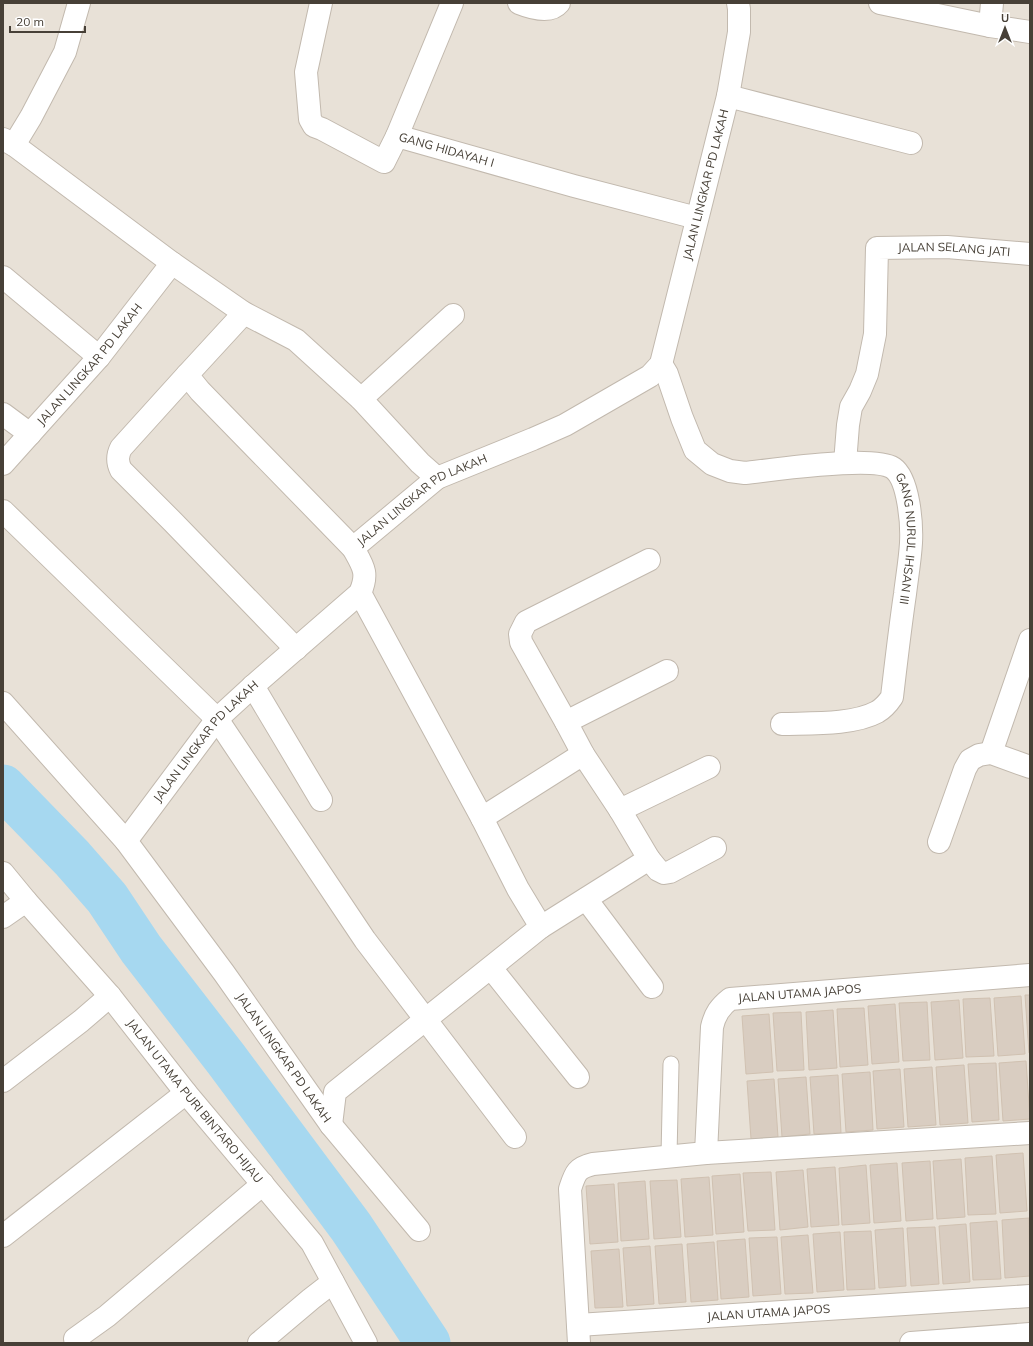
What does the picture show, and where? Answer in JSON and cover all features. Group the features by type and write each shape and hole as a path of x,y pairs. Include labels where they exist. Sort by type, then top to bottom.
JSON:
{"street":[{"path":"79,3 65,52 31,117 8,142 172,263 244,313 296,340 361,399 420,463 437,478"},
{"name":"GANG HIDAYAH I","path":"321,3 306,72 310,119 314,126 384,162 397,136 574,186 697,218"},
{"path":"397,136 452,3"},
{"path":"519,3 536,9 556,6 559,3"},
{"name":"JALAN LINGKAR PD LAKAH","path":"126,841 216,719 360,593 364,585 364,569 353,548 437,478 565,425 655,370 697,218 728,96 739,32 738,3"},
{"path":"880,3 990,26 1030,32"},
{"path":"990,26 992,3"},
{"path":"728,96 911,142"},
{"name":"JALAN SELANG JATI","path":"845,463 851,407 867,374 875,334 878,248 947,248 1030,254"},
{"name":"JALAN LINGKAR PD LAKAH","path":"3,464 99,357 172,263"},
{"path":"3,277 99,357"},
{"path":"244,313 121,448 118,453 118,464 121,470 296,649"},
{"path":"361,399 453,315"},
{"name":"GANG NURUL IHSAN III","path":"655,370 667,374 682,418 696,450 712,464 730,471 745,473 845,463 870,463 884,465 893,469 903,481 908,502 911,542 892,697 887,705 877,712 851,721 782,724"},
{"path":"187,375 200,391 353,548"},
{"path":"3,414 30,434"},
{"path":"3,511 216,719 365,940 425,1021 515,1137"},
{"path":"649,560 526,622 520,634 521,642 583,754 620,810 649,859 658,870 664,873 670,872 714,848"},
{"path":"360,593 482,818 518,889 541,927"},
{"path":"991,753 1030,640"},
{"path":"566,722 667,671"},
{"path":"253,686 321,800"},
{"name":"JALAN LINGKAR PD LAKAH","path":"3,703 126,841 224,973 331,1125 419,1230"},
{"path":"939,842 965,769 970,760 979,755 991,753 1030,767"},
{"path":"482,818 583,754"},
{"path":"620,810 709,767"},
{"path":"331,1125 335,1092 541,927 649,859"},
{"name":"JALAN UTAMA PURI BINTARO HIJAU","path":"3,873 110,996 186,1093 312,1243 366,1343"},
{"path":"586,899 652,986"},
{"path":"3,917 26,901"},
{"path":"491,968 578,1077"},
{"name":"JALAN UTAMA JAPOS","path":"706,1153 712,1027 714,1016 721,1006 730,999 1030,975"},
{"path":"3,1081 81,1021 110,996"},
{"path":"3,1236 186,1093"},
{"name":"JALAN UTAMA JAPOS","path":"1030,1133 706,1153 592,1164 582,1166 574,1175 570,1189 579,1334 1030,1296"},
{"path":"75,1339 113,1310 263,1184"},
{"path":"259,1343 333,1282"},
{"path":"911,1343 1030,1334"}],"lane":[{"path":"669,1156 671,1064"}],"shaded area":[{"path":"3,3 1030,3 1030,1343 3,1343"}],"building":[{"path":"1025,995 1030,995 1030,1053 1029,1053"},
{"path":"1021,996 1025,1054 998,1056 994,998"},
{"path":"990,998 994,1056 966,1057 963,999"},
{"path":"959,1000 963,1058 935,1060 931,1002"},
{"path":"927,1002 930,1060 903,1061 899,1003"},
{"path":"895,1004 899,1062 872,1064 868,1006"},
{"path":"864,1008 868,1065 840,1067 837,1009"},
{"path":"833,1010 837,1068 809,1070 806,1012"},
{"path":"801,1012 804,1070 777,1071 773,1013"},
{"path":"769,1014 773,1072 746,1074 742,1016"},
{"path":"1026,1061 1030,1119 1003,1121 999,1063"},
{"path":"996,1063 999,1120 972,1122 968,1064"},
{"path":"964,1065 968,1123 940,1125 936,1067"},
{"path":"932,1067 936,1125 908,1127 904,1069"},
{"path":"900,1069 904,1127 877,1129 873,1071"},
{"path":"870,1072 873,1130 846,1132 842,1074"},
{"path":"838,1075 841,1133 814,1134 810,1077"},
{"path":"806,1077 810,1134 782,1137 778,1079"},
{"path":"774,1079 778,1137 751,1139 747,1081"},
{"path":"1023,1153 1027,1211 1000,1213 996,1155"},
{"path":"992,1156 996,1214 968,1215 965,1158"},
{"path":"961,1159 965,1217 937,1219 933,1161"},
{"path":"930,1161 933,1219 906,1221 902,1163"},
{"path":"897,1163 901,1221 874,1223 870,1165"},
{"path":"866,1165 870,1223 842,1225 839,1168"},
{"path":"835,1167 839,1225 811,1227 807,1169"},
{"path":"803,1170 808,1227 780,1230 776,1172"},
{"path":"771,1172 775,1230 748,1231 743,1173"},
{"path":"740,1174 744,1232 716,1234 712,1176"},
{"path":"709,1177 713,1235 685,1237 681,1179"},
{"path":"677,1180 681,1237 654,1239 650,1181"},
{"path":"645,1181 649,1239 621,1241 618,1183"},
{"path":"614,1184 618,1242 590,1244 586,1186"},
{"path":"1029,1218 1030,1276 1005,1278 1002,1220"},
{"path":"997,1221 1001,1279 973,1280 970,1223"},
{"path":"966,1224 970,1282 943,1284 939,1226"},
{"path":"935,1227 939,1284 911,1286 907,1228"},
{"path":"903,1228 906,1286 879,1288 875,1230"},
{"path":"871,1231 875,1289 847,1290 844,1232"},
{"path":"840,1232 844,1290 817,1292 813,1234"},
{"path":"808,1235 813,1293 785,1294 781,1237"},
{"path":"777,1237 781,1294 753,1296 749,1238"},
{"path":"745,1239 749,1297 721,1299 717,1241"},
{"path":"714,1242 718,1300 691,1302 687,1244"},
{"path":"682,1244 686,1302 659,1304 655,1246"},
{"path":"650,1246 654,1304 627,1306 623,1248"},
{"path":"619,1249 623,1307 595,1308 591,1251"}],"waterway":[{"path":"3,787 72,858 107,898 141,949 226,1059 351,1227 428,1343"}]}
